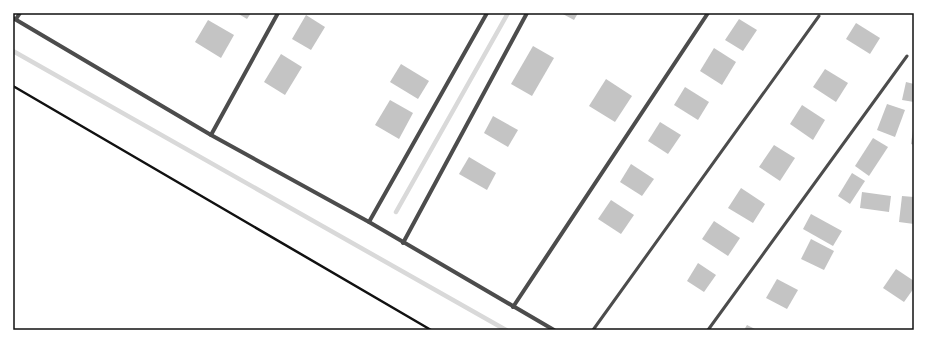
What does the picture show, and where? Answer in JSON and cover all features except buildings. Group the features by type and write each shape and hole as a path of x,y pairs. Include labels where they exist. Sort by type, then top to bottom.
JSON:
{"street":[{"path":"20,13 14,18 211,135 369,222 554,330"},
{"path":"211,135 278,13"},
{"path":"369,222 487,13"},
{"path":"403,243 527,13"},
{"path":"513,307 708,13"}],"lane":[{"path":"593,330 819,16"},
{"path":"708,330 907,56"}],"path":[{"path":"13,86 431,330"}],"waterway":[{"path":"396,212 508,13"},
{"path":"13,51 506,330"}]}
